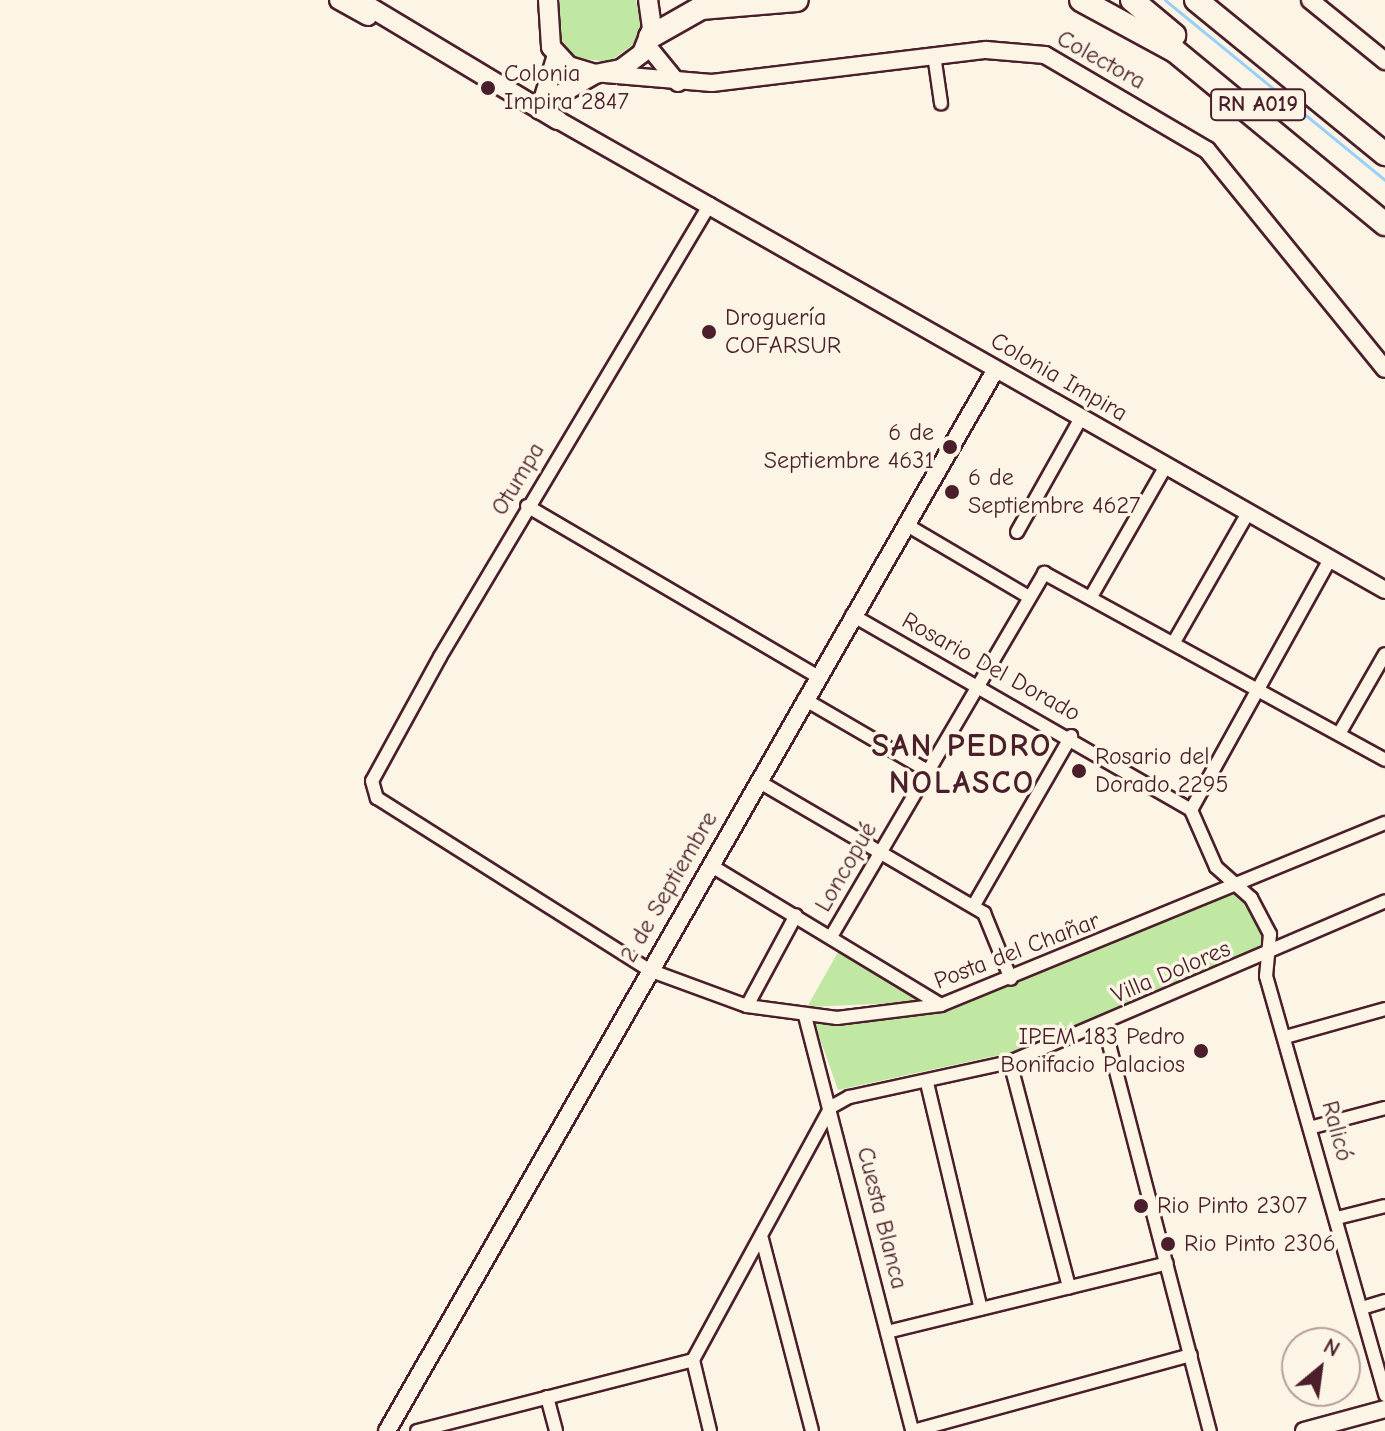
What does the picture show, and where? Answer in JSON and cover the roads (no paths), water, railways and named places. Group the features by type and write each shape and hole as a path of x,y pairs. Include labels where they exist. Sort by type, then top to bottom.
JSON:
{"highway":[{"path":"648,41 701,8 797,0"},
{"path":"1081,0 1162,42 1385,224"},
{"name":"RN A019","path":"1132,0 1385,209"},
{"name":"RN A019","path":"1196,0 1385,152"},
{"path":"1217,0 1385,152"}],"main road":[{"name":"Colonia Impira","path":"339,0 539,106"},
{"name":"Colonia Impira","path":"358,0 558,120"},
{"path":"539,106 599,74 629,65 648,41 648,0"},
{"path":"546,2 546,33 557,55 599,74"},
{"path":"539,106 557,55"}],"street":[{"path":"1310,0 1385,61"},
{"path":"648,41 680,83"},
{"name":"Colectora","path":"599,74 680,83 934,55 1021,49 1045,55 1195,141 1236,179 1385,369"},
{"path":"934,55 941,103"},
{"name":"Colonia Impira","path":"558,120 1385,590"},
{"name":"Otumpa","path":"372,781 527,506 710,204"},
{"name":"2 de Septiembre","path":"387,1431 817,676 996,369"},
{"path":"1017,532 1081,418"},
{"path":"1166,466 1092,595 1385,760"},
{"path":"527,506 817,676"},
{"path":"1174,642 1248,513"},
{"path":"905,524 1027,596"},
{"path":"1239,888 1216,867 1191,810 1330,559"},
{"name":"Loncopué","path":"832,935 1027,596 1044,573 1092,595"},
{"name":"Rosario Del Dorado","path":"852,615 1071,736 1191,810"},
{"path":"1339,734 1385,654"},
{"path":"804,699 926,770"},
{"path":"974,905 1071,736"},
{"name":"Posta del Chañar","path":"372,781 377,798 649,970 747,1006 805,1016 941,1005 1239,888 1385,823"},
{"path":"758,781 974,905 1011,979"},
{"path":"710,865 832,935 941,1005"},
{"name":"Ralicó","path":"1239,888 1268,929 1266,976 1289,1036 1385,1395"},
{"name":"Villa Dolores","path":"831,1107 849,1097 927,1083 1010,1062 1104,1025 1385,901"},
{"name":"Loncopué","path":"747,1006 796,915"},
{"path":"1289,1036 1385,1009"},
{"name":"Cuesta Blanca","path":"805,1016 913,1431"},
{"path":"1104,1025 1210,1431"},
{"path":"1010,1062 1069,1287"},
{"path":"927,1083 981,1309"},
{"path":"710,1431 693,1360 762,1239 831,1107"},
{"path":"1313,1127 1385,1108"},
{"path":"1337,1218 1385,1206"},
{"path":"762,1239 812,1431"},
{"path":"887,1332 1167,1263"},
{"path":"1362,1308 1385,1301"},
{"path":"913,1431 1191,1355"},
{"path":"417,1431 693,1360"},
{"path":"547,1397 556,1431"},
{"path":"1304,1431 1385,1409"}],"waterway":[{"path":"1165,0 1385,180"}],"place":[{"name":"Colonia Impira 2847","path":"488,88"},
{"name":"Droguería COFARSUR","path":"709,332"},
{"name":"6 de Septiembre 4631","path":"950,447"},
{"name":"6 de Septiembre 4627","path":"952,492"},
{"name":"Rosario del Dorado 2295","path":"1079,771"},
{"name":"IPEM 183 Pedro Bonifacio Palacios","path":"1201,1051"},
{"name":"Rio Pinto 2307","path":"1141,1206"},
{"name":"Rio Pinto 2306","path":"1168,1244"}],"district":[{"name":"SAN PEDRO NOLASCO","path":"962,766"}]}
